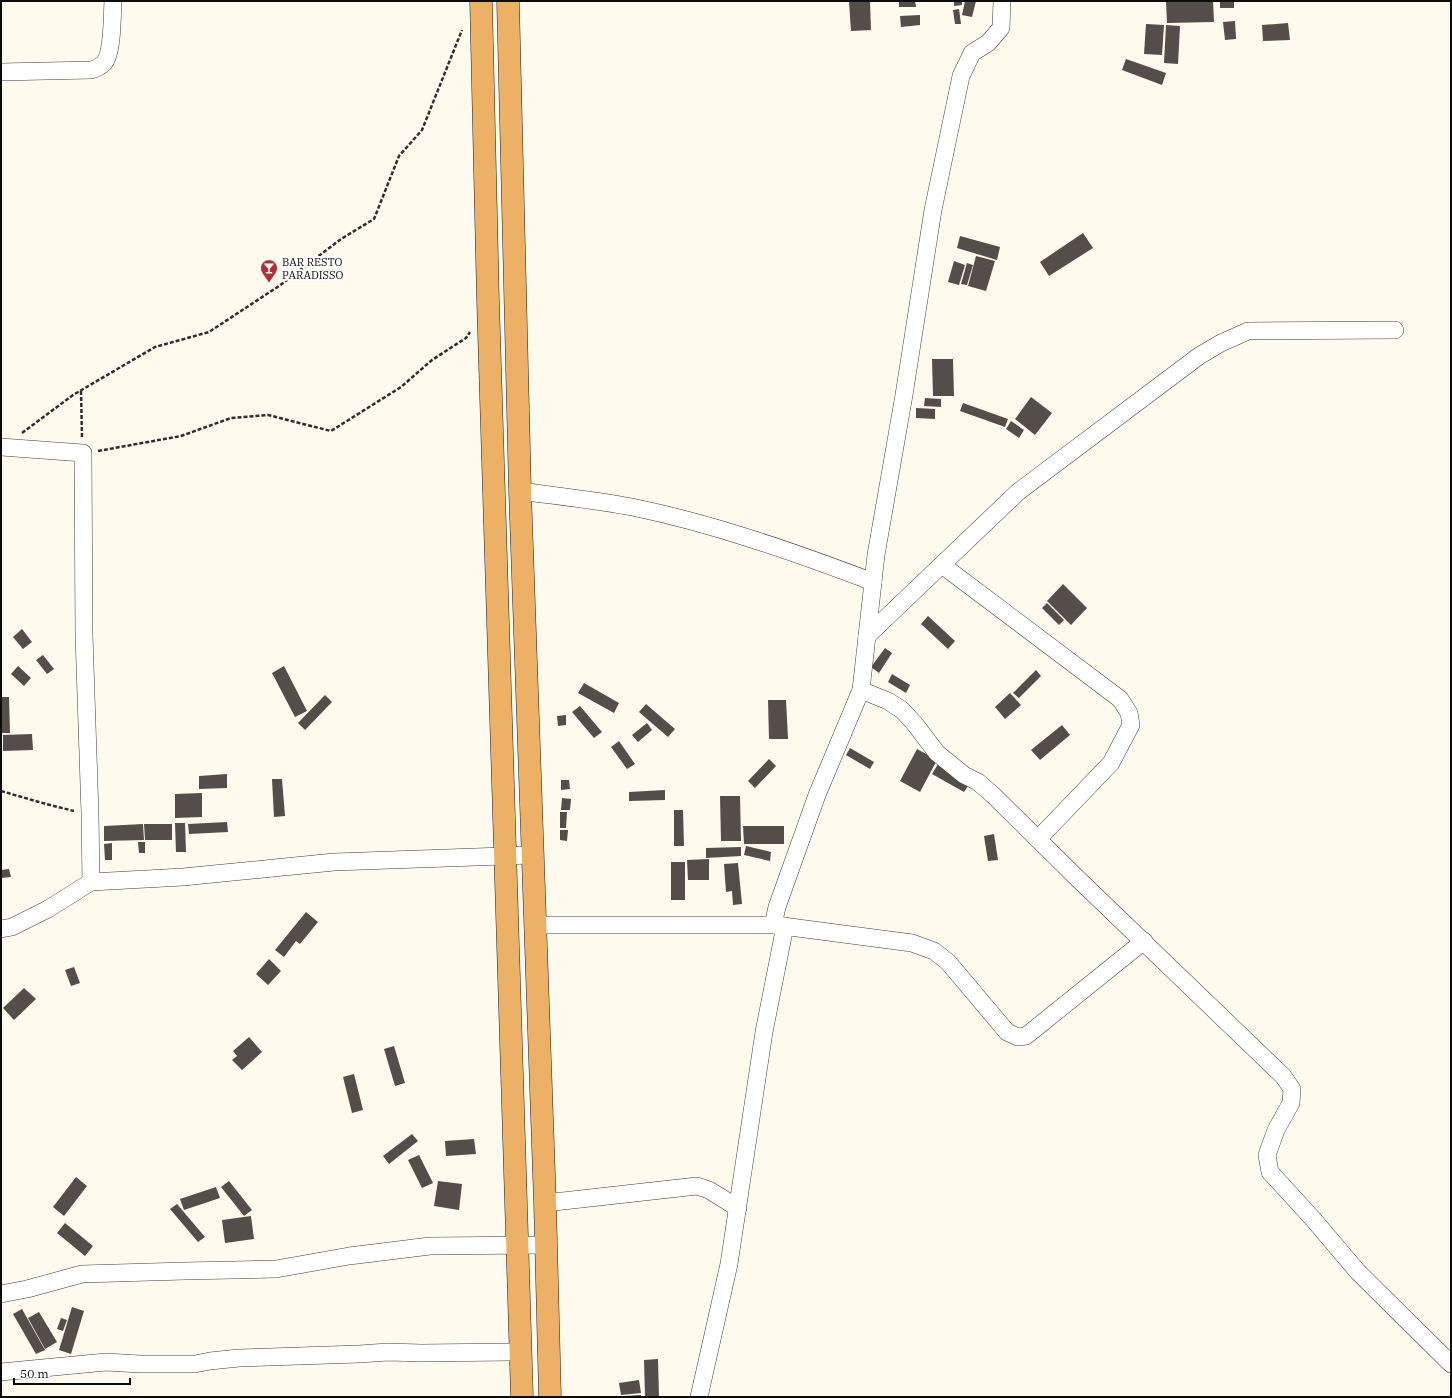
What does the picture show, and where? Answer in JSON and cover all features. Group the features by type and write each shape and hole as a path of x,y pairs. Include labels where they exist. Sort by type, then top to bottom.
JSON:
{"highway":[{"path":"481,1 516,1246 522,1397"},
{"path":"508,1 520,491 545,1203 550,1397"}],"street":[{"path":"1,72 91,70 98,68 106,62 110,51 113,1"},
{"path":"699,1397 729,1264 779,926 778,907 816,795 861,690 876,555 934,210 961,76 972,54 988,43 1001,28 1002,1"},
{"path":"867,636 1018,492 1199,356 1221,343 1248,331 1395,330"},
{"path":"3,447 83,454 84,635 90,814 90,882"},
{"path":"520,491 631,507 735,533 873,582"},
{"path":"942,565 1120,699 1129,714 1131,725 1111,763 1038,839"},
{"path":"861,690 888,701 902,710 937,753 964,775 978,782 993,795 1283,1076 1292,1089 1291,1103 1276,1130 1267,1155 1270,1172 1313,1219 1358,1272 1451,1364"},
{"path":"1,928 12,926 48,909 90,882 184,877 334,862 532,855"},
{"path":"535,925 779,926 912,943 934,952 948,962 1007,1032 1018,1037 1026,1036 1144,941"},
{"path":"545,1203 697,1186 709,1190 738,1208"},
{"path":"1,1294 27,1289 82,1274 276,1269 349,1256 430,1246 545,1245"},
{"path":"1,1372 106,1362 140,1364 195,1364 233,1359 388,1352 520,1352"}],"path":[{"path":"3,447 38,419 81,391 155,347 209,332 279,286 341,239 374,219 399,156 422,130 462,32 463,24"},
{"path":"81,391 83,454 181,436 231,418 268,415 330,431 401,387 432,360 466,338 473,327"},
{"path":"1,791 46,804 90,814"}],"building":[{"path":"849,1 870,1 871,30 851,31"},
{"path":"899,1 915,1 916,7 899,7"},
{"path":"954,1 962,1 962,5 954,6"},
{"path":"965,1 976,1 972,17 962,15"},
{"path":"1213,1 1214,22 1167,23 1166,2"},
{"path":"1220,1 1234,1 1234,8 1220,8"},
{"path":"959,9 961,24 955,24 953,10"},
{"path":"920,15 920,25 901,27 900,16"},
{"path":"1235,21 1236,39 1225,40 1223,22"},
{"path":"1288,23 1290,40 1263,41 1262,25"},
{"path":"1146,24 1164,25 1162,55 1144,54"},
{"path":"1166,25 1180,26 1178,64 1164,63"},
{"path":"1126,59 1166,73 1162,85 1122,70"},
{"path":"1083,233 1093,248 1049,276 1040,262"},
{"path":"960,236 1000,247 997,260 957,248"},
{"path":"976,256 995,261 986,291 968,286"},
{"path":"954,261 965,265 959,285 948,282"},
{"path":"967,263 973,265 967,285 961,284"},
{"path":"932,359 953,359 954,396 933,396"},
{"path":"1031,397 1052,413 1035,435 1015,419"},
{"path":"925,398 941,399 941,407 924,406"},
{"path":"963,403 1008,419 1005,427 960,411"},
{"path":"916,408 935,409 935,419 916,418"},
{"path":"1011,421 1024,430 1019,438 1006,429"},
{"path":"1063,584 1087,608 1071,625 1047,601"},
{"path":"1047,603 1064,620 1059,625 1042,608"},
{"path":"928,616 955,641 948,649 921,624"},
{"path":"22,629 32,642 23,649 13,637"},
{"path":"885,648 892,653 879,673 871,667"},
{"path":"43,655 54,669 47,674 36,660"},
{"path":"18,666 31,678 24,686 11,674"},
{"path":"284,666 307,711 295,717 272,673"},
{"path":"1036,670 1041,676 1019,698 1013,693"},
{"path":"892,674 910,685 906,693 888,682"},
{"path":"584,683 619,703 614,713 578,693"},
{"path":"1010,693 1021,705 1005,719 995,707"},
{"path":"325,695 332,702 305,730 298,723"},
{"path":"1,697 9,697 10,733 1,733"},
{"path":"768,700 786,700 788,739 769,739"},
{"path":"646,704 675,729 668,737 639,712"},
{"path":"580,706 602,732 594,738 572,712"},
{"path":"566,715 566,725 558,726 557,716"},
{"path":"647,723 652,730 638,742 632,735"},
{"path":"1062,725 1070,735 1040,760 1031,750"},
{"path":"32,734 33,750 3,751 3,735"},
{"path":"619,741 635,764 627,769 611,747"},
{"path":"850,748 874,762 870,769 846,755"},
{"path":"917,749 937,760 920,792 900,781"},
{"path":"769,759 776,766 755,788 748,781"},
{"path":"938,764 970,783 964,792 932,774"},
{"path":"227,774 227,788 199,789 199,776"},
{"path":"272,779 282,779 285,816 274,817"},
{"path":"561,780 569,780 570,789 561,790"},
{"path":"665,790 665,800 629,801 629,792"},
{"path":"202,793 202,817 175,818 175,794"},
{"path":"720,796 740,796 741,841 721,841"},
{"path":"562,798 571,799 570,810 561,810"},
{"path":"674,810 683,810 684,846 674,846"},
{"path":"560,812 567,812 566,828 560,828"},
{"path":"227,822 228,832 189,834 188,824"},
{"path":"175,823 185,823 186,852 176,852"},
{"path":"143,824 144,840 104,841 104,826"},
{"path":"144,824 172,824 172,840 145,840"},
{"path":"743,826 784,826 784,844 744,844"},
{"path":"560,830 568,830 567,841 560,840"},
{"path":"994,834 998,860 988,861 984,836"},
{"path":"138,842 145,842 145,853 139,853"},
{"path":"112,843 112,860 105,860 104,844"},
{"path":"746,846 771,852 770,861 744,855"},
{"path":"741,847 741,856 706,858 706,848"},
{"path":"709,859 709,880 688,880 687,860"},
{"path":"671,862 685,862 685,900 671,900"},
{"path":"738,863 742,904 733,905 732,891 726,892 724,864"},
{"path":"9,869 11,877 1,878 1,870"},
{"path":"306,912 318,922 300,944 296,941 284,957 275,950"},
{"path":"269,959 281,971 268,985 256,974"},
{"path":"74,967 80,983 71,986 65,970"},
{"path":"24,988 36,999 14,1020 3,1008"},
{"path":"249,1037 262,1052 242,1070 232,1060 237,1056 233,1051"},
{"path":"394,1046 405,1083 395,1086 384,1049"},
{"path":"354,1074 363,1110 352,1113 343,1077"},
{"path":"412,1134 418,1141 389,1164 383,1156"},
{"path":"474,1139 476,1154 446,1156 445,1141"},
{"path":"419,1155 433,1183 422,1188 408,1160"},
{"path":"76,1177 87,1186 64,1216 53,1207"},
{"path":"229,1181 252,1210 244,1216 221,1187"},
{"path":"438,1181 462,1184 459,1210 434,1206"},
{"path":"216,1187 220,1198 184,1210 180,1199"},
{"path":"177,1204 205,1237 198,1242 170,1209"},
{"path":"251,1216 254,1239 225,1243 222,1220"},
{"path":"65,1223 93,1246 85,1256 57,1233"},
{"path":"72,1307 84,1311 71,1354 59,1350"},
{"path":"22,1309 45,1350 36,1354 13,1314"},
{"path":"39,1312 57,1342 45,1349 28,1318"},
{"path":"61,1318 67,1320 63,1331 57,1329"},
{"path":"658,1359 659,1397 645,1397 644,1360"},
{"path":"639,1380 641,1393 621,1395 619,1383"},
{"path":"641,1395 641,1397 624,1396"}],"place":[{"name":"BAR RESTO PARADISSO","path":"269,283"}]}
